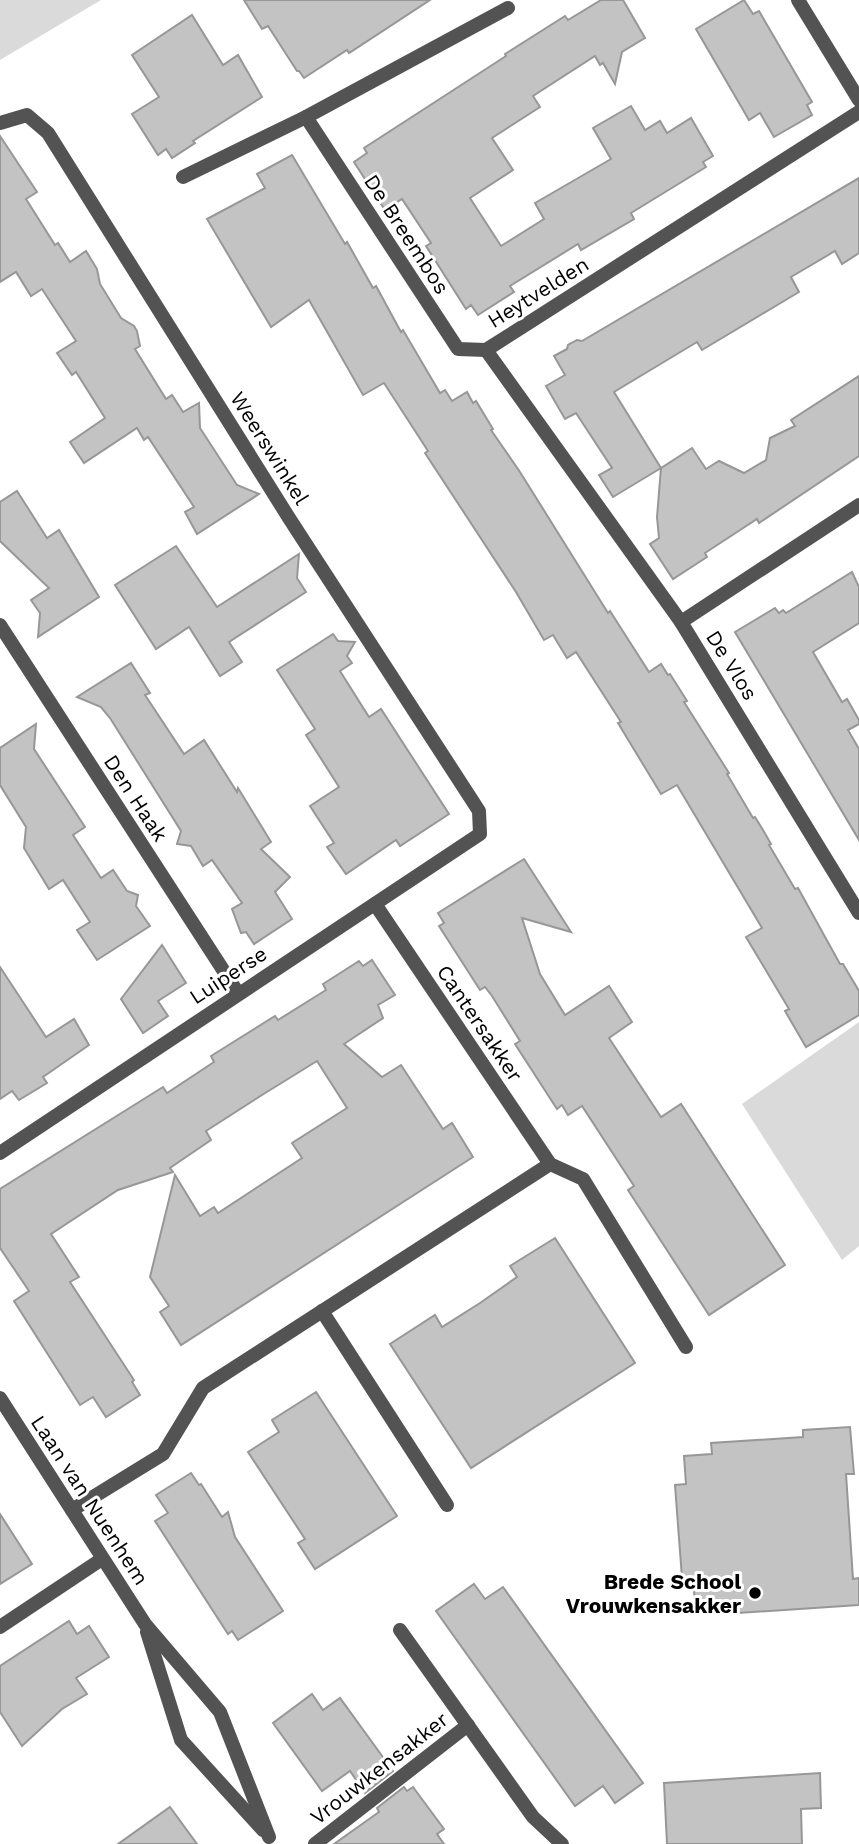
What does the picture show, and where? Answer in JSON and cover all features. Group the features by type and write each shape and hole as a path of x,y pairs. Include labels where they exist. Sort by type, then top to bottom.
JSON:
{"street":[{"path":"798,0 859,100"},
{"path":"183,177 306,117 508,8"},
{"name":"Heytvelden","path":"681,622 486,350 859,112"},
{"name":"Weerswinkel","path":"0,123 27,115 48,134 289,519 479,811 480,834"},
{"name":"De Breembos","path":"306,117 458,349 486,350"},
{"name":"De Vlos","path":"859,505 681,622 859,913"},
{"name":"Den Haak","path":"0,625 237,993"},
{"name":"Luiperse","path":"0,1153 480,834"},
{"name":"Cantersakker","path":"376,904 550,1164"},
{"path":"72,1510 163,1454 203,1388 550,1164 583,1179 686,1347"},
{"path":"322,1311 447,1505"},
{"name":"Laan van Nuenhem","path":"0,1398 145,1624 220,1712 272,1840"},
{"path":"0,1627 102,1559"},
{"name":"Laan van Nuenhem","path":"145,1624 181,1740 272,1840"},
{"name":"Vrouwkensakker","path":"400,1630 533,1817 562,1844"},
{"name":"Vrouwkensakker","path":"315,1844 468,1725"}],"shaded area":[{"path":"0,0 101,0 0,60"},
{"path":"859,1022 859,1246 842,1260 742,1104"}],"building":[{"path":"244,0 430,0 349,53 347,50 304,78 268,26 262,29"},
{"path":"601,0 623,0 645,38 622,52 615,84 603,63 600,65 595,56 533,96 540,107 492,138 513,170 470,198 501,246 544,219 535,203 611,159 593,128 631,106 645,130 660,121 667,133 691,118 713,156 703,162 706,167 631,213 634,219 581,250 578,244 510,286 514,292 478,315 471,305 466,309 426,246 431,243 402,199 385,210 354,162 367,153 364,148 506,56 505,54 565,16 568,20"},
{"path":"744,0 753,14 759,11 812,102 807,105 812,115 774,137 760,113 749,120 696,29"},
{"path":"192,15 223,65 238,55 262,97 193,141 195,143 172,158 166,149 158,155 132,114 159,97 132,55"},
{"path":"0,136 37,192 26,199 55,245 58,243 70,262 86,251 97,269 100,284 121,318 134,326 140,346 135,349 166,399 172,395 183,412 199,403 200,428 237,485 259,494 197,534 185,512 194,507 148,437 144,440 137,428 84,463 70,442 105,418 76,372 72,375 57,353 76,341 42,289 31,296 16,272 0,282"},
{"path":"292,155 373,288 376,286 401,332 403,330 440,393 445,390 452,401 467,392 473,403 476,401 493,429 491,430 649,672 661,664 668,675 670,674 795,889 798,888 840,964 843,964 859,991 859,1015 806,1047 785,1011 789,1009 746,937 762,928 677,785 661,794 618,723 621,722 576,652 567,658 553,635 544,640 516,592 425,453 428,451 384,383 363,395 309,300 271,327 207,219 265,188 257,174"},
{"path":"859,178 859,253 842,264 835,251 791,277 799,292 702,350 697,342 614,392 661,468 613,497 599,475 612,468 576,413 565,419 546,386 565,375 554,356 567,349 568,345 577,340 582,341"},
{"path":"859,376 859,456 759,523 757,519 705,553 707,557 673,579 650,544 659,538 657,517 661,468 692,448 706,469 719,461 744,473 766,460 770,438 795,426 791,420"},
{"path":"17,491 47,538 59,530 99,597 38,637 40,613 31,600 49,588 0,541 0,502"},
{"path":"176,546 217,607 299,554 297,578 306,592 229,642 242,662 220,676 189,627 156,649 115,585"},
{"path":"852,572 859,587 859,623 813,652 842,702 847,699 859,720 859,724 848,730 859,749 859,840 735,632 775,608 779,613 783,610 786,613"},
{"path":"333,634 338,641 355,642 347,656 352,663 340,671 369,717 381,709 449,814 400,846 396,840 346,874 327,847 334,843 310,806 339,787 306,735 315,729 277,670"},
{"path":"131,663 150,693 145,695 184,754 204,740 271,842 261,849 290,877 275,892 292,919 254,944 246,932 241,933 232,909 242,903 212,860 203,866 191,846 177,844 181,831 110,718 101,707 77,697"},
{"path":"36,724 34,749 85,827 73,835 101,878 113,870 127,891 138,895 136,906 150,926 97,960 77,930 90,922 63,880 49,889 24,848 26,827 0,785 0,748"},
{"path":"524,859 571,932 522,918 540,974 565,1015 609,986 632,1022 609,1038 661,1117 681,1104 785,1265 709,1315 628,1190 634,1186 582,1106 568,1115 562,1105 557,1109 515,1044 520,1041 492,996 485,987 480,990 439,926 444,923 438,913"},
{"path":"162,945 186,983 158,1001 168,1016 143,1033 121,999"},
{"path":"372,960 395,995 378,1005 383,1018 344,1044 382,1077 401,1065 443,1129 452,1123 473,1157 181,1345 160,1312 169,1306 150,1277 175,1175 200,1216 214,1207 218,1213 302,1158 292,1143 347,1108 317,1061 262,1095 206,1131 211,1140 170,1168 173,1172 118,1190 51,1234 79,1277 70,1282 134,1380 132,1382 140,1395 106,1417 93,1397 80,1405 14,1301 29,1291 0,1248 0,1189 163,1087 167,1093 214,1062 211,1056 275,1016 278,1020 326,990 323,984 359,961 363,966"},
{"path":"0,967 46,1037 74,1019 89,1045 43,1077 47,1083 19,1100 12,1091 0,1099"},
{"path":"555,1238 635,1363 471,1468 390,1344 435,1315 442,1327 480,1303 517,1277 510,1266"},
{"path":"316,1392 397,1516 315,1569 298,1543 305,1539 248,1452 279,1432 272,1420"},
{"path":"850,1427 854,1474 846,1474 853,1579 859,1578 859,1605 723,1614 722,1603 695,1605 693,1577 682,1578 675,1485 686,1484 684,1456 712,1454 711,1443 803,1437 803,1430"},
{"path":"191,1473 222,1517 228,1512 235,1537 283,1611 238,1640 232,1631 228,1634 155,1521 168,1513 156,1495"},
{"path":"0,1514 32,1564 0,1584"},
{"path":"474,1584 485,1599 503,1587 643,1783 615,1803 603,1786 575,1806 436,1611"},
{"path":"69,1621 77,1634 89,1626 109,1657 76,1678 87,1694 62,1709 22,1746 0,1712 0,1666"},
{"path":"312,1694 323,1710 340,1698 393,1771 365,1793 350,1771 322,1791 273,1723"},
{"path":"820,1773 821,1808 801,1809 802,1844 667,1844 664,1783"},
{"path":"404,1787 407,1791 413,1787 444,1829 437,1834 444,1844 334,1844 379,1812 377,1808"},
{"path":"170,1807 197,1844 118,1844"}],"place":[{"name":"Brede School Vrouwkensakker","path":"755,1593"}]}
